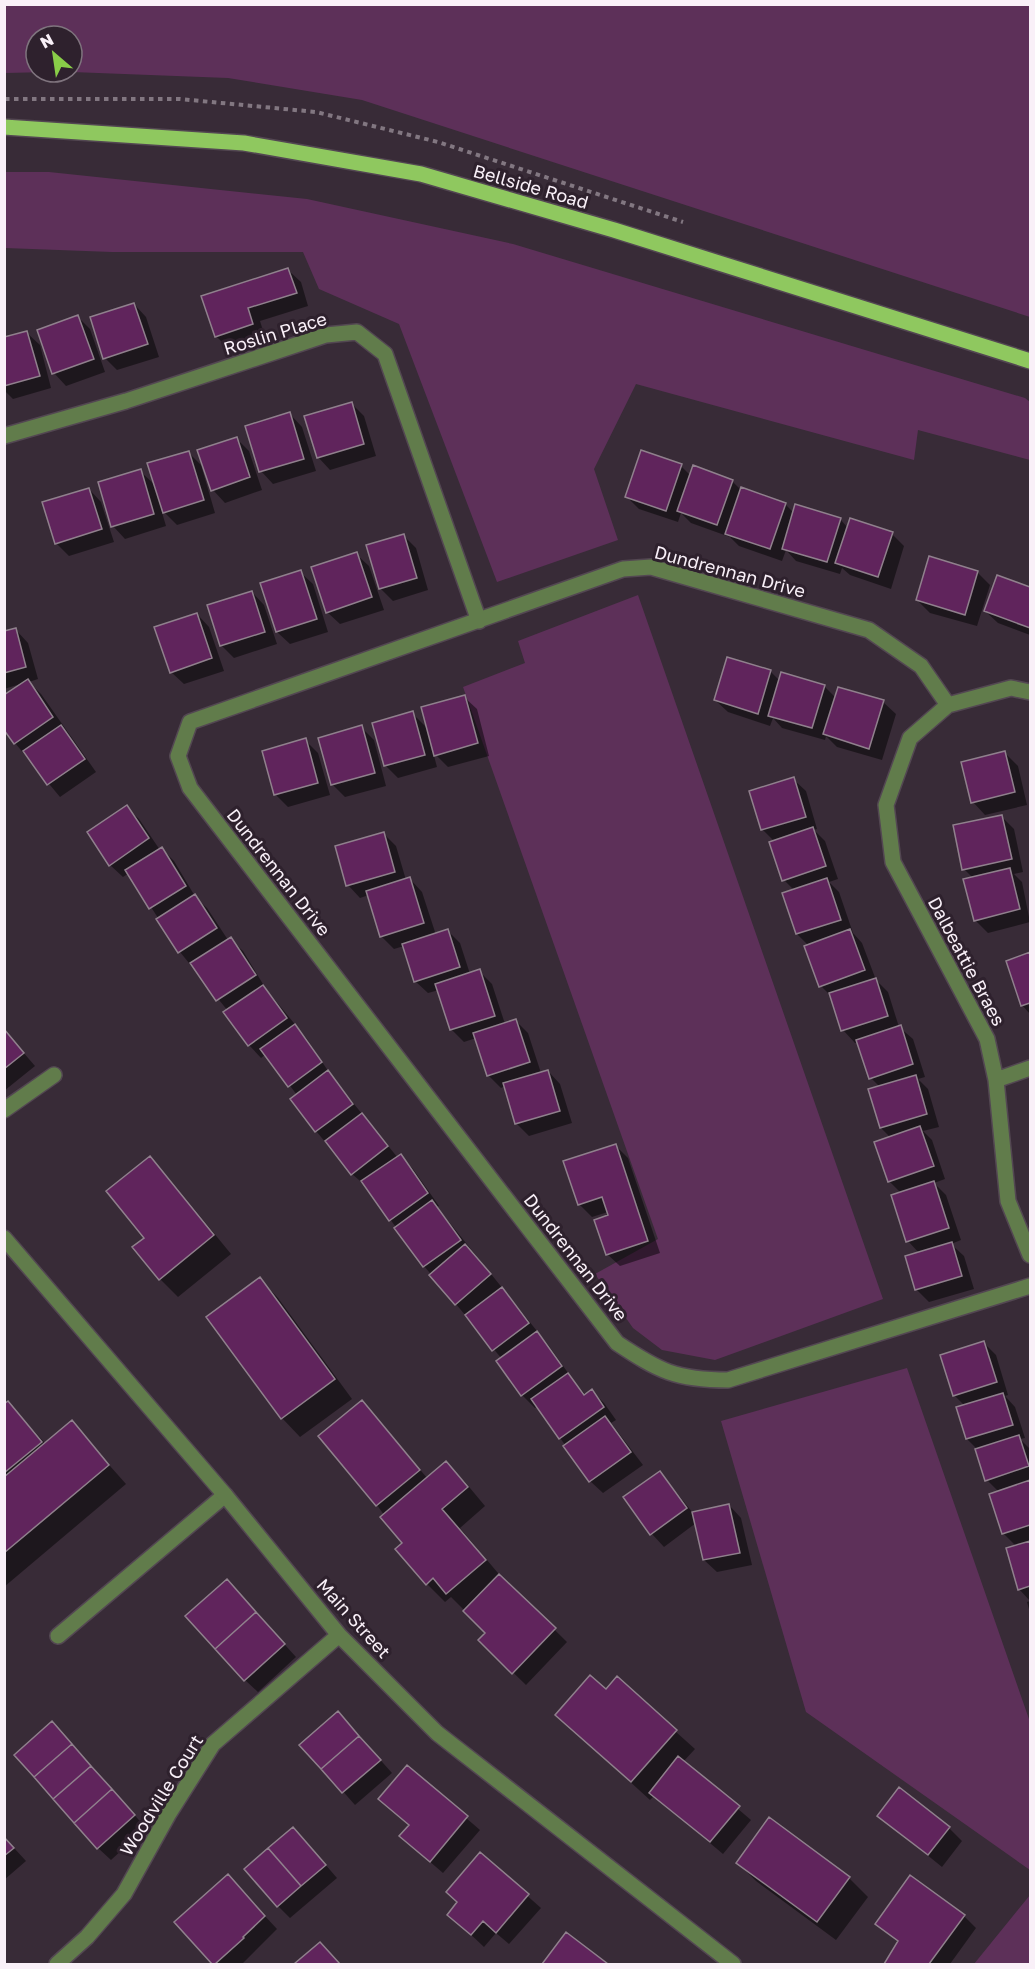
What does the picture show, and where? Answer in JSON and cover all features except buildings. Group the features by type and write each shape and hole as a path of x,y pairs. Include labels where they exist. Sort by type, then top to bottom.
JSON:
{"main road":[{"name":"Bellside Road","path":"4,126 244,143 421,174 614,230 1030,361"}],"street":[{"name":"Roslin Place","path":"4,436 126,401 327,335 357,332 385,354 479,621"},
{"name":"Dundrennan Drive","path":"948,705 921,666 869,630 651,567 623,569 190,722 178,756 190,788 618,1343 654,1368 692,1380 728,1380 1030,1286"},
{"path":"948,705 1011,688 1030,692"},
{"name":"Dalbeattie Braes","path":"948,705 910,738 886,805 893,862 987,1039 996,1080 1008,1201 1030,1255"},
{"path":"996,1080 1030,1068"},
{"path":"4,1110 54,1075"},
{"name":"Main Street","path":"5,1238 225,1495 339,1635 437,1733 733,1965"},
{"path":"57,1636 225,1495"},
{"name":"Woodville Court","path":"57,1965 87,1937 124,1894 168,1815 213,1744 339,1635"}],"shaded area":[{"path":"4,5 1030,5 1030,317 362,100 228,78 84,72 84,24 24,24 24,73 5,73"},
{"path":"5,172 49,172 307,199 513,244 1025,398 1030,402 1030,460 918,430 914,460 636,384 594,469 618,540 497,582 399,324 319,289 303,252 112,252 5,248"},
{"path":"638,595 883,1299 715,1360 662,1350 633,1328 595,1274 658,1239 463,687 525,663 518,641"},
{"path":"907,1368 1030,1722 1030,1870 806,1712 721,1421"},
{"path":"1030,1895 1030,1964 974,1964"}]}
